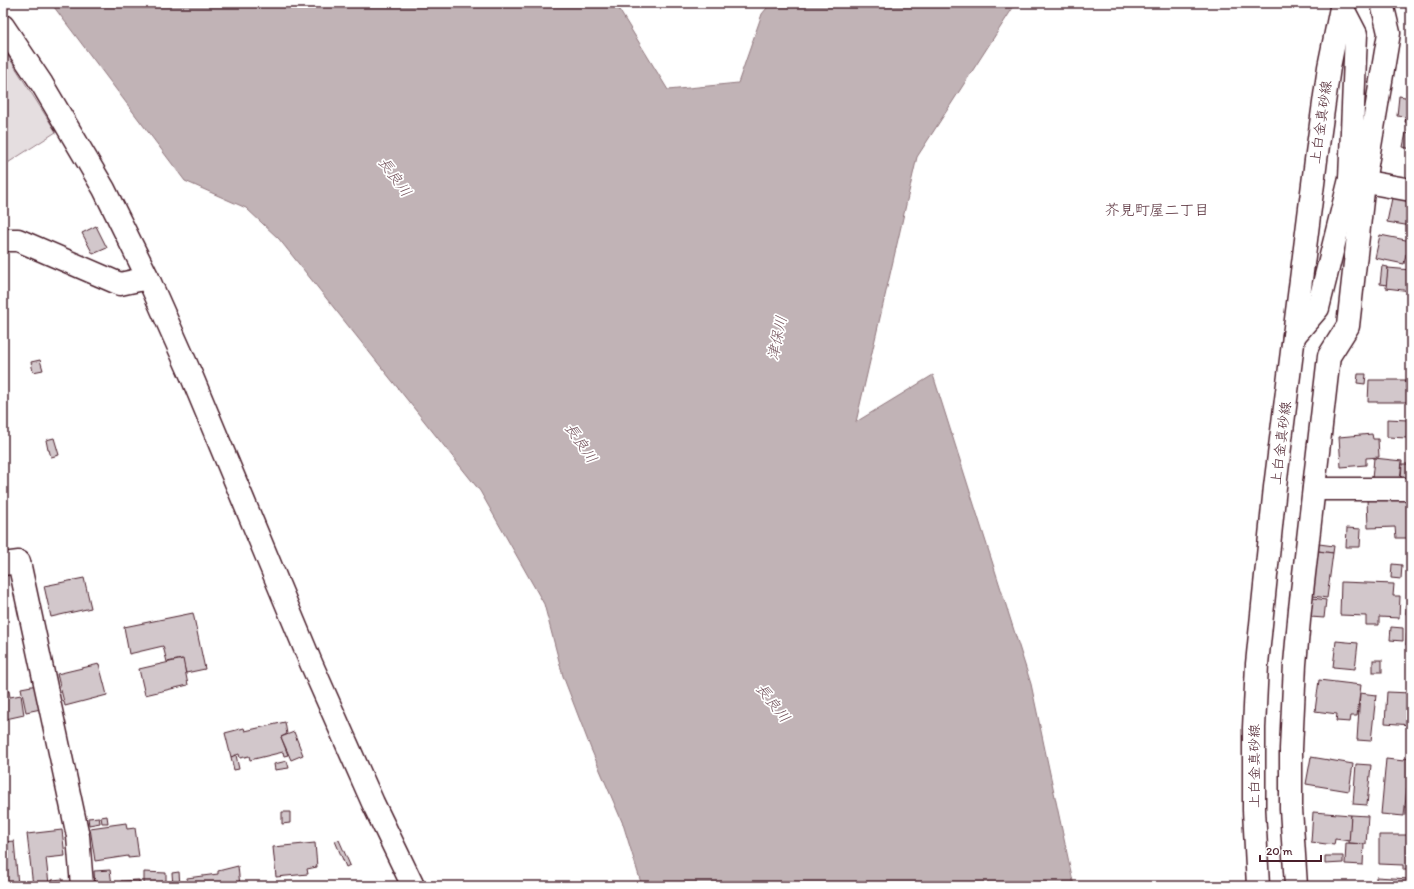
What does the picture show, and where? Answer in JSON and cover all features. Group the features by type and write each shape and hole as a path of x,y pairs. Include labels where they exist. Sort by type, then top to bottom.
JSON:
{"street":[{"path":"1294,336 1318,308 1357,181 1389,33 1382,3"},
{"path":"1296,886 1291,749 1295,664 1329,356 1348,326 1357,181 1356,34 1342,4"},
{"name":"上白金真砂線","path":"1258,886 1254,810 1254,728 1257,664 1275,488 1316,160 1329,67 1342,4"},
{"path":"3,26 42,84 104,189 148,278 192,377 311,663 373,803 413,886"},
{"path":"1357,181 1411,190"},
{"path":"3,240 18,240 120,284 148,278"},
{"path":"1314,489 1411,489"},
{"path":"3,564 19,562 78,836 82,886"},
{"path":"373,803 403,886"}],"shaded area":[{"path":"3,48 56,132 3,166"}],"water":[{"path":"51,3 615,3 668,90 738,83 762,14 771,3 1016,3 917,157 856,422 933,375 1031,684 1074,886 642,886 623,824 591,749 563,676 544,604 480,491 279,239 246,208 185,181"}],"building":[{"path":"1399,96 1411,98 1411,123 1405,122 1406,117 1397,116"},
{"path":"1406,133 1411,134 1411,149 1403,147"},
{"path":"1392,198 1411,201 1411,226 1387,222"},
{"path":"96,226 107,248 93,254 82,233"},
{"path":"1380,235 1411,241 1411,255 1406,254 1404,264 1375,258"},
{"path":"1382,266 1388,267 1387,285 1380,284"},
{"path":"1388,268 1411,270 1411,291 1386,288"},
{"path":"40,360 43,370 33,372 31,362"},
{"path":"1358,374 1366,374 1365,384 1357,383"},
{"path":"1369,380 1406,380 1408,402 1368,402"},
{"path":"1387,419 1408,420 1407,438 1387,437"},
{"path":"1372,434 1373,439 1378,439 1379,457 1366,458 1366,465 1341,467 1339,437"},
{"path":"54,438 59,455 51,457 46,440"},
{"path":"1374,458 1402,461 1400,481 1372,479"},
{"path":"1402,464 1409,464 1407,481 1401,480"},
{"path":"1411,497 1411,538 1396,538 1395,527 1368,528 1367,498"},
{"path":"1347,528 1361,529 1360,547 1346,547"},
{"path":"1319,544 1334,546 1333,553 1318,551"},
{"path":"1318,551 1333,553 1327,598 1313,596"},
{"path":"1392,564 1402,565 1401,579 1391,578"},
{"path":"84,578 91,608 51,617 44,586"},
{"path":"1341,582 1394,584 1393,596 1400,596 1399,618 1379,617 1379,625 1366,625 1366,616 1340,615"},
{"path":"1408,585 1411,585 1411,614 1406,614"},
{"path":"1313,598 1326,600 1324,618 1310,617"},
{"path":"193,613 205,669 186,673 182,659 167,662 163,646 129,654 124,627"},
{"path":"1391,627 1403,628 1403,641 1390,640"},
{"path":"1407,634 1411,634 1411,645 1406,645"},
{"path":"1336,641 1358,643 1355,669 1333,667"},
{"path":"183,659 188,685 145,695 139,669"},
{"path":"1373,660 1382,660 1382,672 1373,672"},
{"path":"99,664 107,695 65,706 57,674"},
{"path":"1319,680 1361,685 1357,716 1351,716 1350,722 1336,721 1337,714 1315,711"},
{"path":"37,685 41,709 26,712 21,688"},
{"path":"9,691 10,697 21,695 24,715 6,719 3,717 3,693"},
{"path":"1387,692 1411,693 1411,725 1385,723"},
{"path":"1360,693 1376,695 1371,741 1357,740"},
{"path":"285,722 287,734 281,737 288,755 284,756 283,752 250,760 249,756 240,758 239,754 231,757 225,733 244,728 245,731"},
{"path":"294,732 303,755 291,760 281,737"},
{"path":"236,755 239,769 234,770 231,757"},
{"path":"1311,757 1353,764 1349,791 1306,784"},
{"path":"1404,758 1411,759 1411,789 1407,788 1404,816 1381,814 1386,759 1404,761"},
{"path":"287,761 289,768 275,770 274,764"},
{"path":"1356,764 1371,765 1367,805 1353,804"},
{"path":"282,812 290,812 290,823 282,824"},
{"path":"1313,812 1351,815 1350,841 1335,839 1334,845 1311,842"},
{"path":"1351,815 1368,816 1366,844 1349,843"},
{"path":"107,816 108,823 102,823 101,817"},
{"path":"99,817 100,823 89,825 88,818"},
{"path":"126,823 127,829 135,828 139,857 128,858 128,856 95,861 90,828"},
{"path":"62,830 65,856 46,858 49,884 33,886 27,834"},
{"path":"1379,835 1411,835 1411,870 1403,870 1403,865 1379,864"},
{"path":"339,840 350,865 346,867 335,841"},
{"path":"14,841 18,885 3,886 3,842"},
{"path":"315,843 317,867 307,869 308,874 276,877 273,847"},
{"path":"1346,843 1364,844 1363,865 1345,864"},
{"path":"1325,856 1343,856 1343,863 1325,864"},
{"path":"238,866 240,886 187,886 187,878 218,874 218,871"},
{"path":"110,870 112,885 95,886 94,871"},
{"path":"144,872 166,873 166,886 144,886"},
{"path":"179,872 180,886 173,886 172,873"},
{"path":"1376,877 1409,879 1411,886 1376,886"},
{"path":"63,879 63,885 52,886 52,880"},
{"path":"139,880 139,886 122,886 121,881"}],"district":[{"name":"芥見町屋二丁目","path":"1157,210"}],"water label":[{"name":"長良川","path":"395,177"},
{"name":"津保川","path":"777,338"},
{"name":"長良川","path":"581,443"},
{"name":"長良川","path":"773,703"}]}
